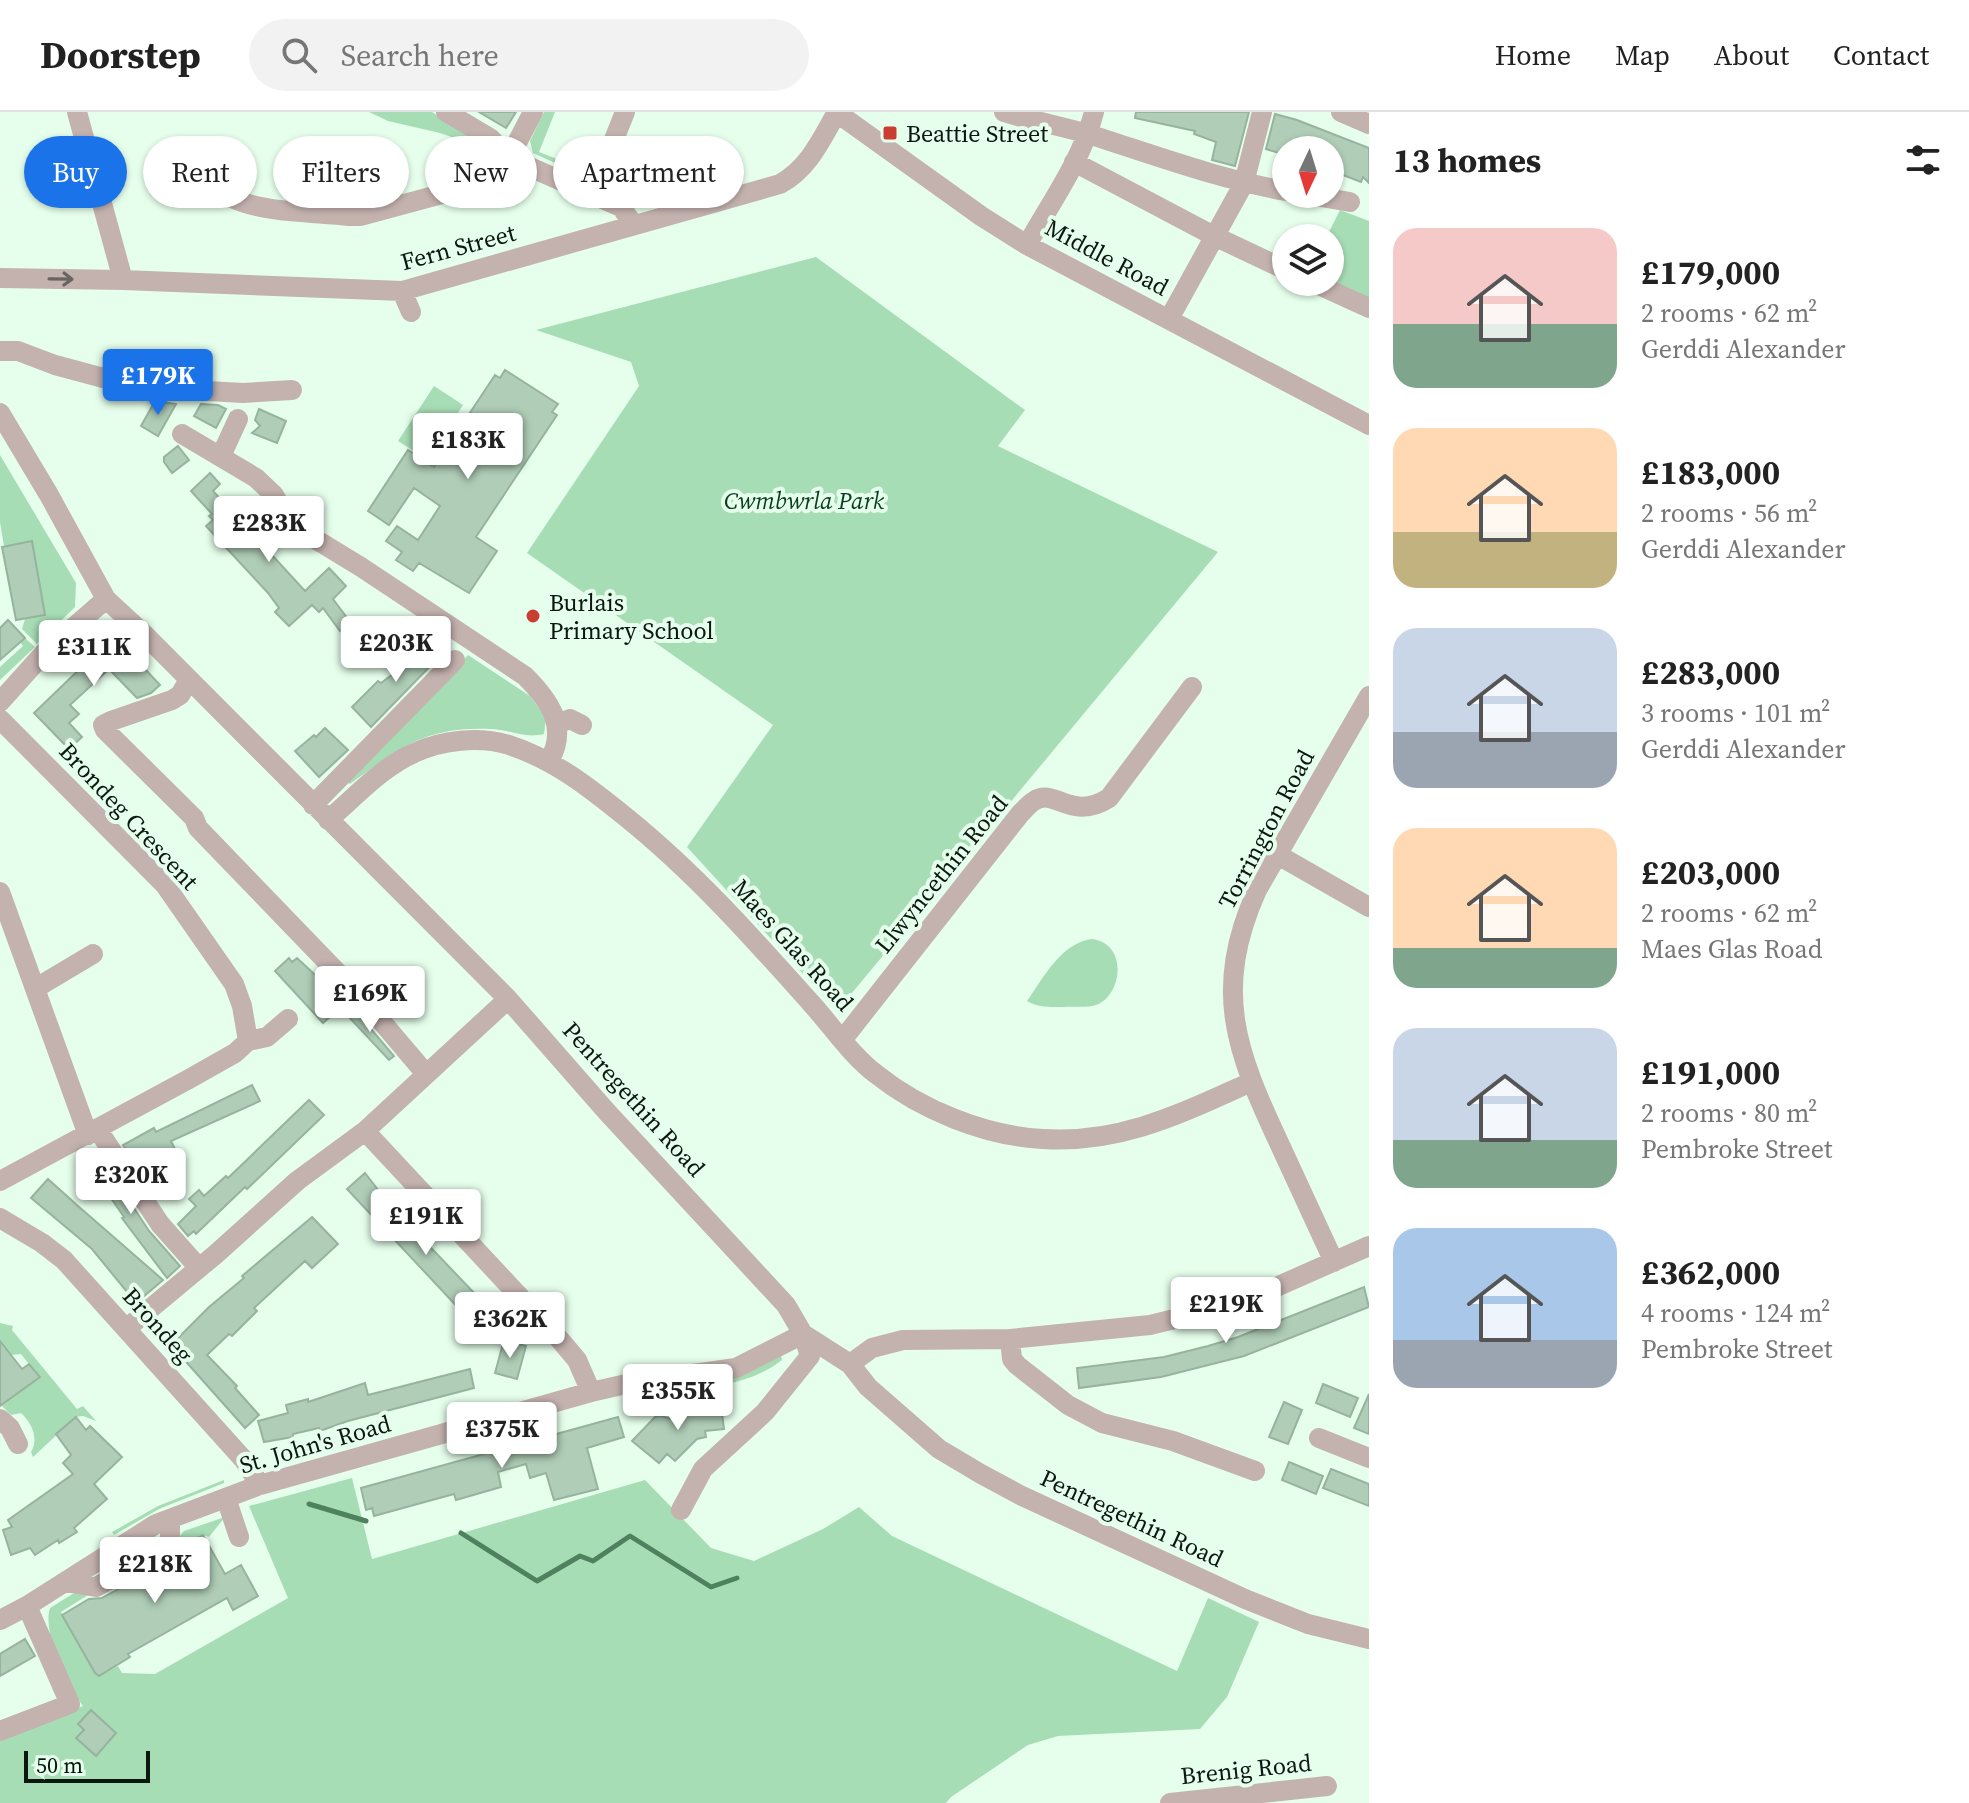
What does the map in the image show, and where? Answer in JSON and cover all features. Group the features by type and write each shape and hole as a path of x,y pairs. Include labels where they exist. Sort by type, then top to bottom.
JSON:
{"street":[{"path":"77,112 123,280"},
{"path":"446,112 487,136"},
{"path":"520,136 533,112"},
{"path":"615,136 625,112"},
{"name":"Fern Street","path":"0,278 402,291 780,184 796,175 809,160 837,112"},
{"name":"Middle Road","path":"837,112 981,216 1027,245 1369,425"},
{"path":"1004,112 1047,126 1088,134 1244,183 1272,188"},
{"path":"1027,245 1074,162 1088,134 1094,112"},
{"path":"1169,319 1244,183 1262,112"},
{"path":"1341,112 1369,124"},
{"path":"1074,162 1272,263"},
{"path":"257,205 360,216 425,198"},
{"path":"1344,201 1350,202"},
{"path":"622,208 634,225"},
{"path":"402,291 411,312"},
{"path":"1343,296 1369,308"},
{"path":"0,351 18,351 55,365 137,387 243,393 292,390"},
{"name":"Pentregethin Road","path":"0,413 106,599 508,999 607,1112 786,1305 803,1334 850,1364 868,1387 939,1449 1020,1495 1245,1599 1308,1624 1369,1639"},
{"path":"221,456 238,419"},
{"path":"182,434 256,478 274,495 286,517 316,551 525,676 545,696 556,716 554,752 549,761"},
{"path":"0,702 44,653 106,599"},
{"path":"313,805 455,660"},
{"path":"189,680 180,695 172,700 111,721 103,725 105,730 194,818 198,828 360,996 426,1074"},
{"name":"Llwyncethin Road","path":"843,1039 1020,814 1036,799 1044,797 1076,808 1094,807 1109,798 1192,687"},
{"name":"Torrington Road","path":"1334,1262 1251,1082 1239,1046 1234,1009 1234,969 1243,921 1257,890 1369,696"},
{"name":"Brondeg Crescent","path":"0,719 165,885 234,984 242,1006 248,1041"},
{"path":"557,724 570,719 582,725"},
{"name":"Maes Glas Road","path":"328,820 393,764 414,753 436,745 483,740 508,745 549,761 579,779 676,858 736,918 873,1072 945,1115 995,1131 1041,1139 1084,1139 1133,1131 1166,1120 1251,1082"},
{"path":"1278,855 1369,907"},
{"path":"0,892 93,1133 160,1224 199,1268"},
{"path":"36,988 93,954"},
{"path":"127,1328 297,1181 365,1131 508,999"},
{"path":"0,1181 235,1053 248,1041 267,1037 288,1019"},
{"path":"365,1131 561,1341 577,1360 591,1392"},
{"name":"Brondeg","path":"0,1218 64,1260 244,1460 260,1485"},
{"path":"850,1364 872,1348 903,1340 1010,1339 1150,1325 1267,1291 1369,1246"},
{"path":"681,1510 703,1469 765,1412 810,1356 803,1334"},
{"name":"St. John's Road","path":"0,1620 156,1524 260,1485 591,1392 736,1368 803,1334"},
{"path":"1010,1339 1012,1359 1017,1365 1068,1405 1102,1423 1173,1441 1255,1471"},
{"path":"666,1378 669,1406"},
{"path":"0,1419 10,1428 18,1444"},
{"path":"1319,1438 1369,1458"},
{"path":"226,1498 239,1537"},
{"path":"0,1731 70,1704 27,1606"},
{"name":"Brenig Road","path":"1170,1803 1327,1786"}],"green space":[{"path":"369,112 432,112 469,136 449,136 388,121"},
{"path":"544,112 555,112 539,152 553,157 553,162 537,155 537,136 532,136"},
{"path":"1340,210 1369,221 1369,301 1344,289 1344,224 1333,224"},
{"name":"Cwmbwrla Park","path":"816,257 1025,410 998,446 1218,552 837,1011 687,847 773,725 527,553 639,386 631,362 536,330"},
{"path":"434,386 463,405 428,460 398,441"},
{"path":"0,455 76,583 75,607 37,644 22,629 25,619 45,614 32,542 4,546 0,522"},
{"path":"25,638 35,647 0,680 0,667 23,646 20,642"},
{"path":"468,655 530,696 546,718 544,734 489,729 447,732 399,750 350,784 344,781"},
{"path":"1092,939 1112,950 1116,960 1116,981 1105,1000 1085,1007 1045,1007 1027,1001 1062,954"},
{"path":"0,1323 13,1326 12,1330 77,1409 83,1406 96,1421 76,1417 33,1457 34,1437 28,1421 21,1413 11,1415 2,1406 39,1377 21,1354 11,1355 3,1345 0,1347"},
{"path":"781,1355 782,1360 771,1368 746,1379 678,1391 684,1385 746,1372"},
{"path":"352,1478 372,1559 645,1480 711,1548 754,1561 823,1529 859,1507 892,1536 1177,1671 1208,1598 1259,1622 1227,1697 1200,1729 1058,1736 1028,1745 946,1803 0,1803 0,1739 83,1706 63,1672 53,1644 48,1619 50,1608 79,1590 88,1595 61,1612 94,1673 99,1676 118,1666 122,1673 155,1674 288,1598 249,1506"},
{"path":"224,1480 224,1483 159,1509 114,1535 112,1532 158,1506"},
{"path":"225,1517 209,1537 203,1535 184,1545 179,1537 184,1531"}],"building":[{"path":"479,112 516,112 506,128"},
{"path":"1136,112 1249,112 1235,166 1212,160 1216,142 1194,134 1195,131 1135,118"},
{"path":"1275,114 1338,136 1272,136 1272,151 1266,149"},
{"path":"1344,138 1369,148 1369,183 1363,177 1361,182 1344,175"},
{"path":"505,370 558,404 552,412 557,415 476,537 497,551 469,593 419,563 413,571 396,560 402,552 386,541 397,526 418,540 440,506 414,488 389,525 368,511 408,450 434,467 495,375 500,378"},
{"path":"155,401 176,404 158,436 141,426"},
{"path":"201,404 226,409 216,428 194,416"},
{"path":"259,409 286,421 277,443 252,433 260,426 255,420"},
{"path":"178,446 189,460 172,473 164,457"},
{"path":"210,473 220,484 213,491 305,591 329,568 346,586 333,599 351,623 340,631 323,608 319,612 312,605 289,626 275,612 279,608 268,593 206,526 213,520 209,516 212,514 191,491"},
{"path":"32,541 45,615 16,620 2,547"},
{"path":"371,617 384,627 370,641 359,630"},
{"path":"8,620 25,638 0,660 0,628"},
{"path":"114,636 160,685 151,693 137,698 109,669 70,705 79,714 69,723 82,737 69,749 34,713"},
{"path":"429,639 443,653 371,727 352,707 378,681 381,683 393,674"},
{"path":"325,728 348,750 319,777 295,751"},
{"path":"289,958 292,962 297,958 313,973 340,1008 323,1023 275,971"},
{"path":"354,1009 394,1056 389,1060 347,1015"},
{"path":"252,1085 260,1101 171,1141 175,1149 151,1161 148,1154 134,1161 123,1145 154,1128 156,1132"},
{"path":"309,1100 324,1115 247,1189 245,1187 196,1234 194,1231 188,1236 178,1224 196,1206 189,1199 199,1190 204,1196 226,1176 228,1178"},
{"path":"96,1150 149,1231 180,1266 167,1278 122,1218 104,1188 101,1190 90,1175 96,1170 86,1157"},
{"path":"365,1173 386,1200 500,1320 505,1329 494,1339 488,1332 484,1336 347,1189"},
{"path":"48,1179 163,1280 136,1303 92,1249 31,1198"},
{"path":"312,1217 338,1244 312,1268 305,1261 254,1308 257,1311 232,1336 229,1334 207,1355 259,1415 245,1428 171,1345 244,1278 242,1276"},
{"path":"1364,1287 1369,1307 1244,1356 1161,1377 1079,1388 1077,1368 1164,1357 1208,1346"},
{"path":"504,1340 526,1346 517,1379 495,1373"},
{"path":"0,1341 22,1369 29,1364 40,1377 0,1406"},
{"path":"470,1369 474,1388 320,1431 319,1428 264,1442 258,1421 288,1413 286,1405 308,1399 308,1402 365,1383 368,1395"},
{"path":"1323,1384 1358,1398 1350,1417 1316,1403"},
{"path":"1369,1394 1369,1434 1354,1428"},
{"path":"1284,1402 1302,1410 1288,1444 1269,1437"},
{"path":"721,1405 724,1429 705,1431 706,1437 697,1439 675,1461 667,1454 659,1463 632,1441 655,1417 671,1419 681,1411"},
{"path":"76,1417 86,1430 90,1426 122,1457 94,1484 107,1499 74,1528 77,1532 59,1543 58,1540 35,1555 30,1548 11,1555 3,1530 12,1527 8,1520 73,1474 63,1463 71,1455 56,1434"},
{"path":"618,1417 624,1437 587,1448 598,1489 554,1500 546,1473 530,1478 526,1464 498,1472 501,1487 456,1500 454,1494 374,1516 372,1508 366,1510 361,1488"},
{"path":"1289,1462 1323,1476 1316,1494 1282,1480"},
{"path":"1331,1469 1369,1484 1369,1506 1323,1488"},
{"path":"203,1535 225,1574 241,1565 258,1596 233,1610 227,1598 128,1654 130,1657 99,1676 95,1673 62,1615 89,1599 102,1598 172,1560 181,1547"},
{"path":"25,1639 35,1656 0,1676 0,1654"},
{"path":"91,1710 116,1733 96,1756 76,1738 84,1730 78,1724"}],"waterway":[{"path":"309,1504 366,1521"},
{"path":"461,1533 537,1581 580,1556 593,1561 630,1536 711,1587 737,1578"}],"place":[{"name":"Beattie Street","path":"890,133"},
{"name":"Burlais Primary School","path":"533,616"}]}
